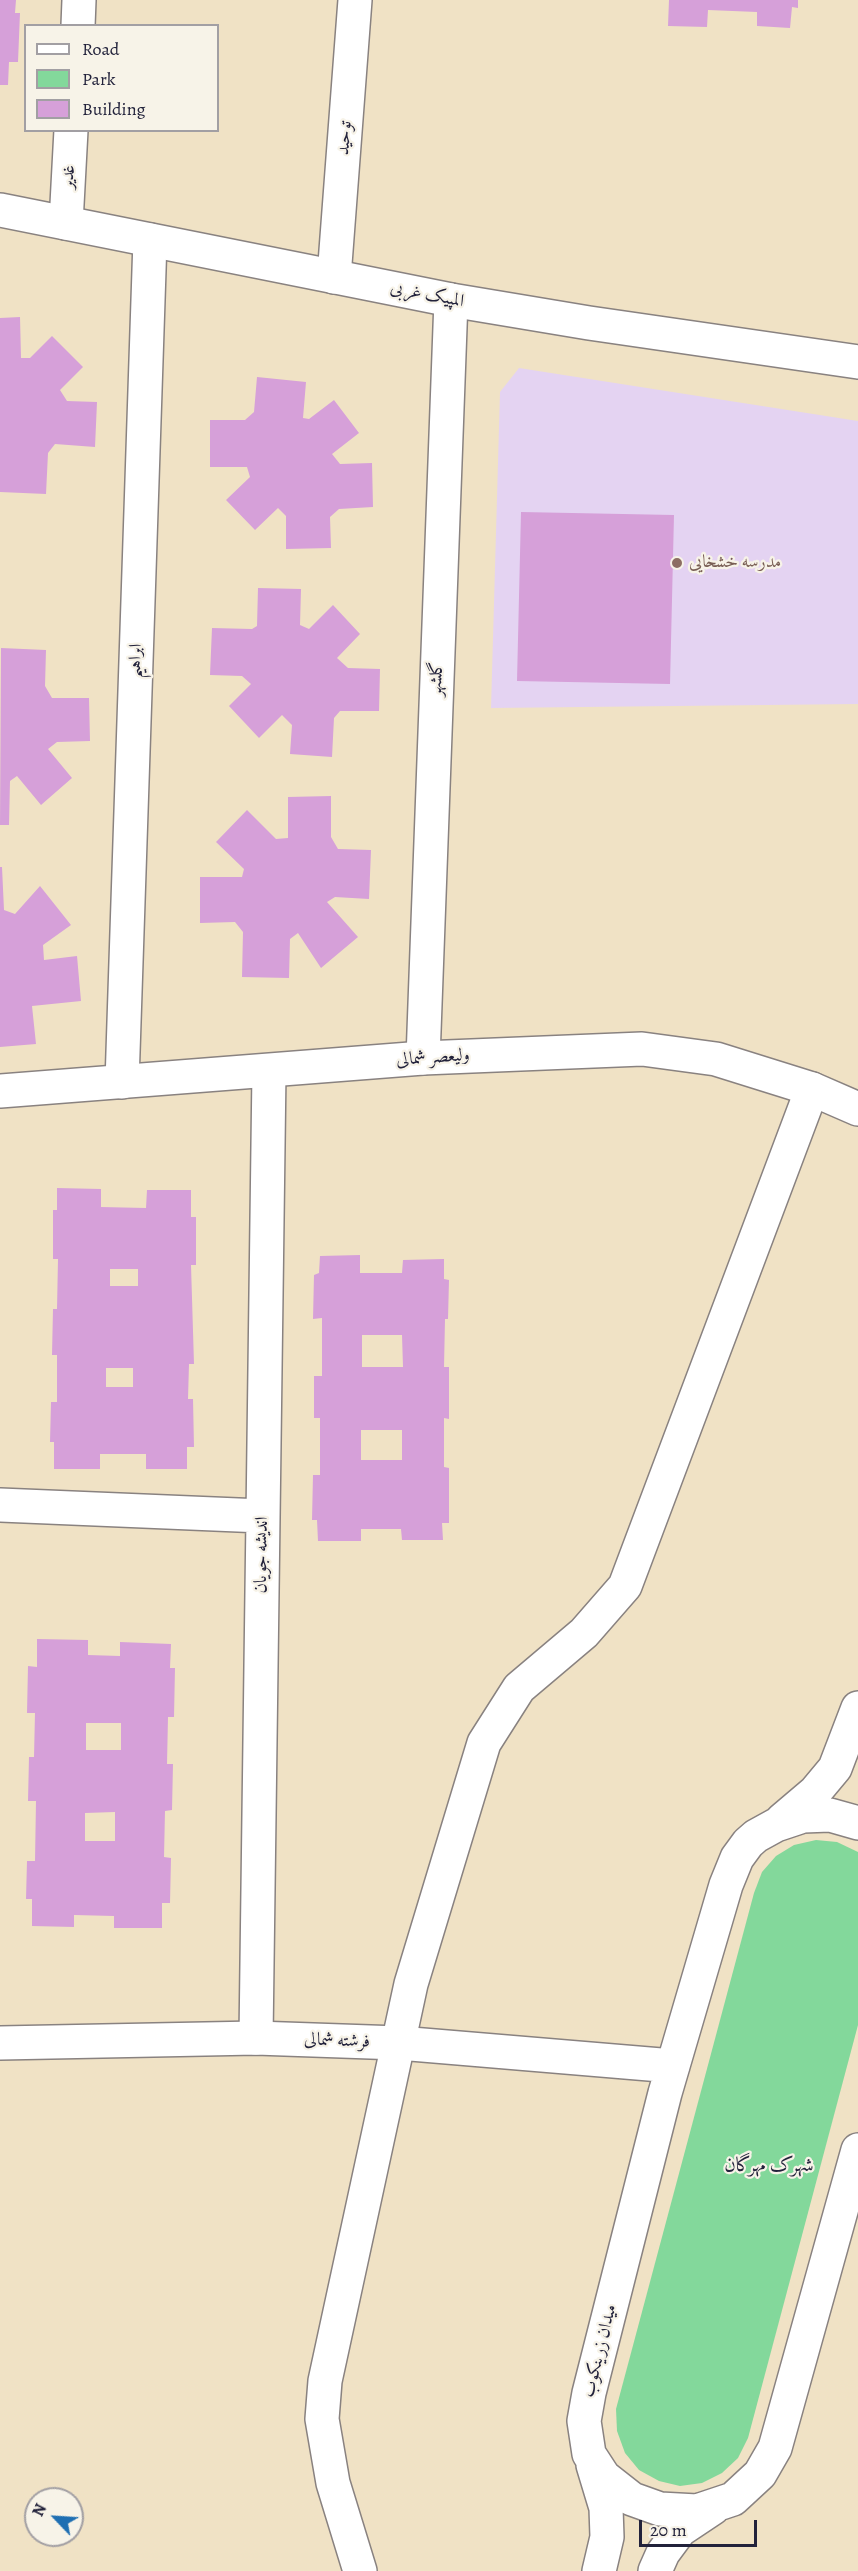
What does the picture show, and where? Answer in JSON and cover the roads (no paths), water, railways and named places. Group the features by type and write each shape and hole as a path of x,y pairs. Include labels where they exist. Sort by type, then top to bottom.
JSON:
{"street":[{"path":"78,24 79,0"},
{"name":"توحید","path":"334,277 355,0"},
{"name":"غدیر","path":"66,223 72,132"},
{"name":"المپیک غربی","path":"0,210 451,300 588,323 858,362"},
{"name":"ابراهیم","path":"122,1082 150,240"},
{"name":"گلشهر","path":"423,1058 451,300"},
{"name":"ولیعصر شمالی","path":"0,1091 423,1058 642,1049 716,1059 812,1089 858,1109"},
{"name":"اندیشه جویان","path":"256,2038 269,1071"},
{"path":"360,2571 333,2483 322,2419 325,2381 411,1984 484,1743 519,1688 584,1633 625,1586 812,1089"},
{"path":"0,1505 262,1516"},
{"path":"776,1825 815,1792 835,1768 858,1708"},
{"name":"میدان زرینکوب","path":"858,1823 830,1815 803,1816 776,1825 756,1836 737,1858 726,1885 673,2066 589,2393 584,2421 589,2454 604,2477 633,2499 660,2509 697,2511 733,2499 760,2474 775,2448 853,2188 858,2150"},
{"name":"فرشته شمالی","path":"0,2043 256,2038 399,2043 673,2066"},
{"path":"589,2454 606,2508 607,2537 599,2571"},
{"path":"655,2571 663,2553 680,2530 721,2503"}],"place":[{"name":"مدرسه خشخایی","path":"677,563"}],"district":[{"name":"شهرک مهرگان","path":"769,2166"}]}
